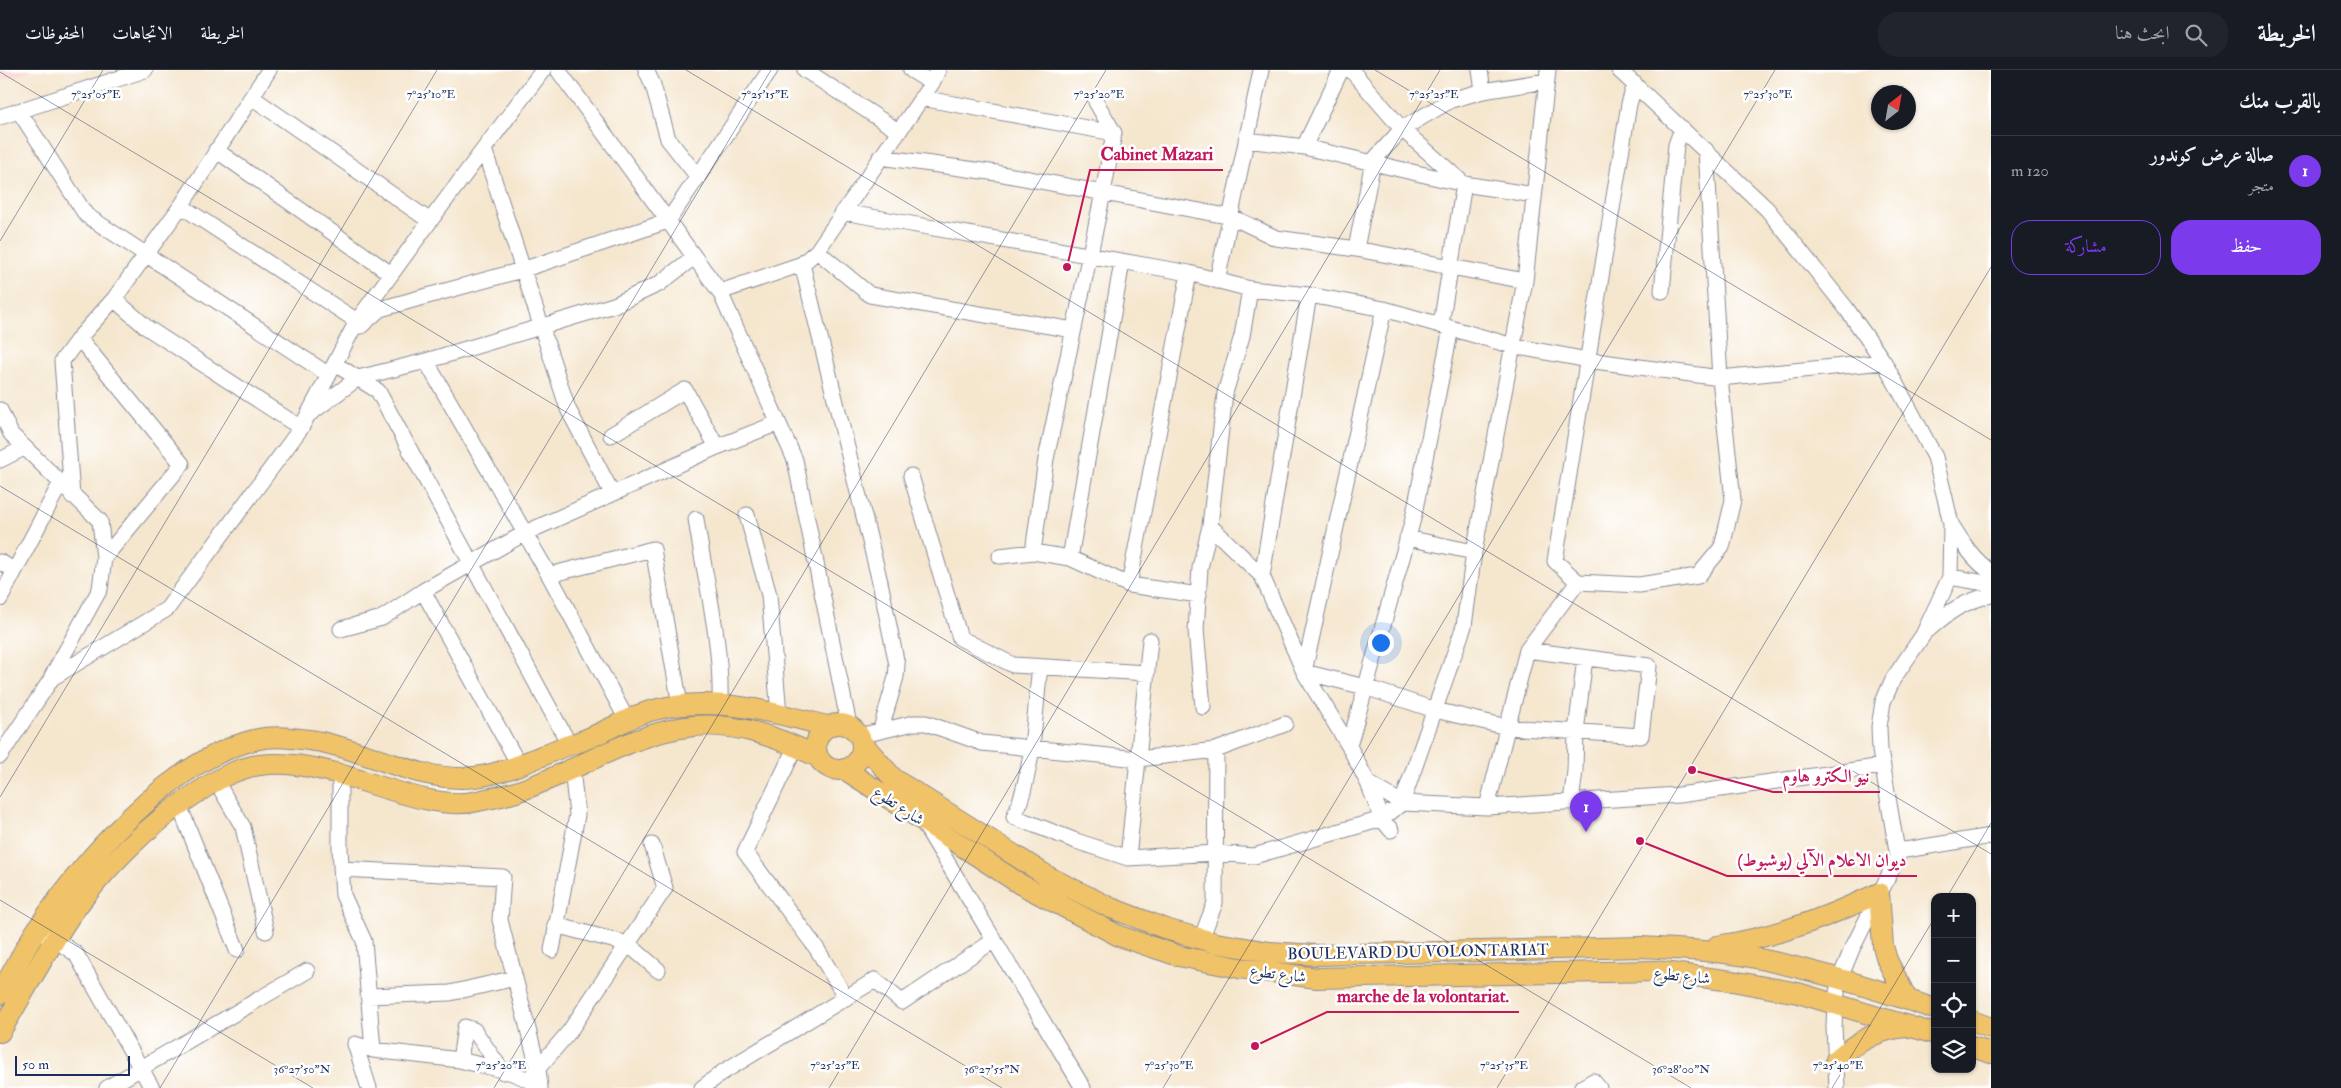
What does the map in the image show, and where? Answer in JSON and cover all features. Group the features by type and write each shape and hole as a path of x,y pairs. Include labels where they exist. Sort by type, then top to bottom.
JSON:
{"main road":[{"path":"0,994 35,932 99,848 149,800 189,770 225,751 253,740 280,736 318,741 440,777 473,777 501,772 640,714 680,705 720,703 779,714 827,726 834,724 857,735 862,750 856,762 844,769 829,768 818,757 781,739 737,728 693,726 647,736 517,792 466,804 421,798 340,774 290,764 259,765 224,775 179,804 142,834 105,874 71,916 0,1032"},
{"path":"818,757 816,744 818,737 827,726"},
{"name":"BOULEVARD DU VOLONTARIAT","path":"857,735 894,779 1049,877 1111,908 1201,939 1270,952 1316,956 1641,947 1693,950 1739,955 1840,978 1931,1008"},
{"name":"شارع تطوع","path":"844,769 1020,884 1119,936 1179,956 1239,968 1317,978 1656,971 1732,981 1798,993 1931,1033"},
{"path":"1693,950 1781,933 1840,911 1879,893 1882,946 1907,999"},
{"path":"1976,1022 1991,1028"},
{"path":"1836,1060 1855,1045 1877,1033 1915,1027"},
{"path":"1976,1048 1991,1054"}],"street":[{"path":"0,117 145,70"},
{"path":"72,496 62,361 79,338 114,299 181,206 216,150 253,98 269,70"},
{"path":"52,678 168,609 305,422 358,321 543,70"},
{"path":"558,70 720,292 794,460 857,735 914,723 926,723 982,743 1138,758 1216,750 1285,724"},
{"path":"646,70 653,84 668,139 698,177"},
{"path":"350,336 380,309 522,270 668,221 770,70"},
{"path":"805,70 898,130"},
{"path":"720,292 802,264 817,251 935,76 911,70"},
{"path":"1217,281 1232,218 1261,70"},
{"path":"1304,147 1341,70"},
{"path":"1351,70 1402,129 1464,184"},
{"path":"1480,70 1483,91"},
{"path":"1619,70 1767,209 1846,308 1884,362 1935,458 1951,524 1950,577 1923,634 1893,679 1883,702 1879,727 1883,766 1899,852 1894,867 1879,893 1840,978 1835,1003 1837,1088"},
{"path":"1040,667 1031,748 1021,802 1014,817 1076,841 1128,858 1216,854 1254,856 1386,824 1402,802 1464,626 1474,552 1525,281 1547,76 1451,100 1427,112 1402,129 1373,161 1356,248"},
{"path":"1635,84 1629,104 1555,561 1578,582 1639,585 1698,576 1722,547 1732,500 1720,378 1706,150"},
{"path":"253,98 430,221"},
{"path":"921,98 1114,133"},
{"path":"1033,552 1046,458 1089,254 1104,193 1114,133 1096,102"},
{"path":"19,111 86,215 332,369 358,378 378,391 569,744"},
{"path":"1662,291 1676,145 1682,128"},
{"path":"1246,140 1304,147 1373,161 1464,184 1534,195"},
{"path":"484,149 568,409 612,493"},
{"path":"216,150 391,274"},
{"path":"880,157 997,173 1104,193 1232,218 1276,238 1356,248 1525,281"},
{"path":"1349,746 1407,538 1446,326 1450,266 1464,184"},
{"path":"181,206 358,321"},
{"path":"843,212 1089,254 1122,262 1189,273 1250,289 1310,295 1384,309 1513,346 1588,360 1720,378 1884,362"},
{"path":"817,251 870,294 1073,330"},
{"path":"305,422 358,378 426,361 614,304 659,284 694,257"},
{"path":"1070,558 1122,262"},
{"path":"802,264 878,573 897,665 896,678 881,729"},
{"path":"1129,585 1189,273"},
{"path":"1203,707 1196,630 1200,568 1210,526 1225,393 1242,336 1250,289"},
{"path":"1262,576 1310,295"},
{"path":"114,299 146,327 305,422"},
{"path":"1304,672 1384,309"},
{"path":"79,338 182,464 104,558"},
{"path":"426,361 549,575 627,720"},
{"path":"611,435 685,390 717,447"},
{"path":"0,410 10,434 100,522 104,558 100,589 52,678 0,756"},
{"path":"341,629 382,618 470,563 525,533 717,447 778,423"},
{"path":"0,460 24,448"},
{"path":"911,476 960,638 1013,665 1147,673"},
{"path":"0,599 60,484"},
{"path":"747,515 769,594 779,714"},
{"path":"696,519 714,617 721,675 720,703"},
{"path":"1951,524 1967,550 1981,565 1991,572"},
{"path":"1210,526 1262,576 1304,672 1349,746 1386,824"},
{"path":"1407,538 1474,552"},
{"path":"549,575 653,549 680,705"},
{"path":"1000,556 1033,552 1070,558 1129,585 1199,595"},
{"path":"0,562 14,570"},
{"path":"1950,577 1991,584"},
{"path":"1486,807 1527,650 1578,582"},
{"path":"423,591 519,765"},
{"path":"1923,634 1949,611 1966,602 1991,596"},
{"path":"1128,858 1150,640"},
{"path":"1304,672 1365,687 1435,710 1507,727 1641,736 1648,666 1527,650"},
{"path":"1571,802 1575,771 1576,732 1585,658"},
{"path":"796,746 745,852 817,949 846,998"},
{"path":"1201,939 1215,903 1216,750"},
{"path":"1368,783 1402,802 1486,807 1679,795 1883,766"},
{"path":"552,950 555,925 577,815 572,768"},
{"path":"340,774 343,895 364,941 373,1050"},
{"path":"216,781 243,828 266,931"},
{"path":"179,804 237,950"},
{"path":"923,821 993,941 1083,1088"},
{"path":"1899,852 1991,836"},
{"path":"536,1081 665,888 652,845"},
{"path":"341,869 503,877 500,920 515,978 536,1081"},
{"path":"555,925 628,944 658,970"},
{"path":"35,932 56,940 76,954 152,1088"},
{"path":"702,1088 723,1072 875,980 902,1002 993,941"},
{"path":"107,1088 307,971"},
{"path":"368,996 450,993 515,978"},
{"path":"460,1060 465,1027 474,1030 503,1072"},
{"path":"369,1088 355,1044 373,1050 460,1060 536,1081"},
{"path":"1581,1088 1593,1081 1600,1088"}],"shaded area":[{"path":"0,70 32,70 0,81"}],"place":[{"name":"Cabinet Mazari","path":"1067,267"},
{"name":"نيو الكترو هاوم","path":"1692,770"},
{"name":"صالة عرض كوندور","path":"1586,832"},
{"name":"ديوان الاعلام الآلي (بوشبوط)","path":"1640,841"},
{"name":"marche de la volontariat.","path":"1255,1046"}]}
